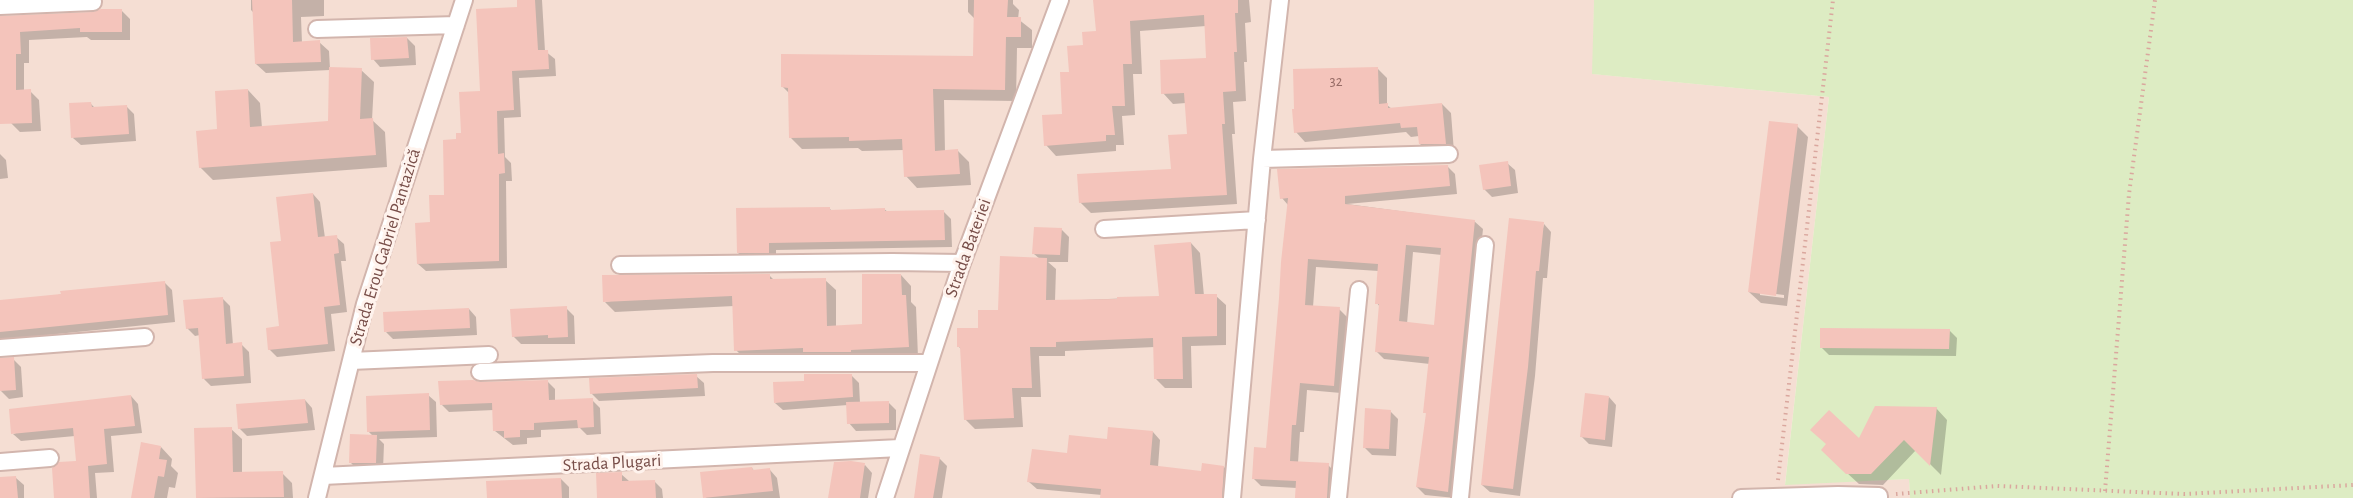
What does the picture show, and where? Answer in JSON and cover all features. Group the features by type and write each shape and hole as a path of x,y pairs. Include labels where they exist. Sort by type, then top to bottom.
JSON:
{"street":[{"name":"Strada Erou Gabriel Pantazică","path":"317,498 366,304 389,226 464,0"},
{"name":"Strada Bateriei","path":"885,498 962,263 1060,0"},
{"path":"1232,498 1262,159 1280,0"},
{"path":"0,6 93,2"},
{"path":"317,29 456,25"},
{"path":"1262,159 1449,154"},
{"path":"1104,229 1257,220"},
{"path":"1460,498 1485,245"},
{"path":"620,265 815,262 962,263"},
{"path":"1338,498 1359,290"},
{"path":"0,348 145,337"},
{"path":"351,361 489,355"},
{"path":"480,372 713,363 928,363"},
{"name":"Strada Plugari","path":"323,476 900,448"},
{"path":"0,462 50,458"},
{"path":"1741,498 1879,497"}],"path":[{"path":"1776,496 1833,0"},
{"path":"2105,491 2128,194 2155,0"},
{"path":"1879,497 1997,486 2053,487 2186,496 2353,485"}],"shaded area":[{"path":"0,0 1594,0 1593,74 1829,97 1785,484 1909,479 1910,498 0,498"}],"green space":[{"path":"1594,0 2353,0 2353,498 1910,498 1909,479 1785,485 1829,97 1592,74"}],"building":[{"path":"252,0 292,0 293,42 320,40 321,62 255,64"},
{"path":"517,0 535,0 538,50 548,50 549,69 512,71 514,110 497,111 498,154 504,153 505,173 499,174 499,261 417,264 415,223 430,222 429,195 444,195 443,140 456,139 456,133 461,133 459,92 480,91 476,9 517,7"},
{"path":"974,0 1008,0 1007,17 1021,17 1021,37 1006,37 1005,90 933,89 935,151 958,149 960,174 904,177 902,139 849,141 849,137 789,138 788,88 781,87 781,54 973,56"},
{"path":"1093,0 1238,0 1238,13 1235,13 1237,52 1234,52 1236,91 1223,92 1225,124 1222,124 1227,195 1079,203 1077,174 1171,169 1168,135 1187,134 1184,93 1161,94 1160,60 1206,58 1204,15 1130,21 1132,64 1123,64 1125,106 1112,106 1115,135 1106,135 1106,141 1044,146 1042,115 1062,114 1060,72 1069,72 1067,46 1083,45 1082,32 1096,31"},
{"path":"101,9 122,9 122,32 80,32 80,28 20,32 21,54 16,54 16,90 31,89 32,123 0,124 0,16 93,12"},
{"path":"407,37 409,58 371,60 370,38"},
{"path":"329,67 362,68 360,119 373,118 376,155 199,168 196,131 217,129 215,91 248,89 250,127 328,121"},
{"path":"1378,67 1379,104 1388,103 1388,108 1442,103 1446,144 1419,144 1417,127 1401,128 1400,123 1294,133 1293,69"},
{"path":"91,102 92,107 127,105 129,134 71,138 69,103"},
{"path":"1769,121 1798,124 1776,296 1748,292"},
{"path":"1508,161 1511,186 1483,190 1479,165"},
{"path":"1448,165 1450,186 1345,196 1345,204 1475,220 1448,492 1416,487 1426,413 1423,413 1429,357 1375,352 1379,304 1375,304 1378,264 1308,259 1305,305 1340,307 1334,386 1300,383 1296,425 1292,425 1290,461 1329,463 1327,498 1295,498 1296,481 1252,479 1254,447 1266,448 1288,198 1280,199 1277,169","holes":["1406,245 1441,248 1434,325 1399,321"]},
{"path":"313,193 318,237 337,235 339,253 334,254 340,305 324,307 328,344 268,350 266,328 279,326 270,242 281,241 276,197"},
{"path":"830,207 830,210 885,208 885,211 944,210 945,240 769,243 769,253 737,253 736,208"},
{"path":"1509,218 1544,222 1539,271 1536,271 1528,367 1513,489 1481,485"},
{"path":"1034,227 1062,228 1060,255 1032,254"},
{"path":"1191,242 1195,294 1217,294 1217,336 1182,337 1183,379 1154,379 1153,338 1056,342 1056,347 1030,347 1032,388 1012,388 1014,418 964,420 957,328 978,328 978,310 998,310 1000,256 1047,258 1046,300 1159,296 1154,245"},
{"path":"770,274 770,279 826,278 827,326 862,324 862,274 901,274 902,295 906,295 909,347 851,350 851,352 803,352 803,348 734,351 732,296 603,302 602,275"},
{"path":"165,281 168,315 0,332 0,300 61,294 60,291"},
{"path":"223,297 226,344 242,342 244,376 202,379 198,328 186,329 183,300"},
{"path":"567,306 568,337 548,338 548,335 512,337 510,309"},
{"path":"469,308 470,328 384,332 383,312"},
{"path":"1820,328 1950,329 1949,349 1820,348"},
{"path":"14,357 16,390 0,391 0,358"},
{"path":"697,374 698,388 590,394 589,378"},
{"path":"804,374 852,374 853,397 774,403 773,382 804,381"},
{"path":"473,380 480,382 548,380 549,400 593,398 594,427 578,428 577,420 534,423 534,430 520,430 520,437 504,438 504,431 493,431 492,403 440,405 438,381"},
{"path":"429,393 430,430 367,432 366,396"},
{"path":"1585,393 1609,396 1605,440 1580,437"},
{"path":"131,395 135,426 104,429 107,464 88,466 90,498 54,498 52,468 59,462 76,461 73,428 11,434 9,409"},
{"path":"305,399 308,423 238,429 236,404"},
{"path":"889,401 889,423 847,424 846,402"},
{"path":"1875,406 1937,407 1930,466 1904,440 1871,474 1846,474 1821,450 1826,444 1810,430 1829,410 1859,438"},
{"path":"1365,408 1391,410 1389,449 1363,448"},
{"path":"232,427 233,472 283,471 284,497 196,498 194,428"},
{"path":"1108,427 1153,431 1150,465 1201,471 1202,463 1224,466 1222,498 1100,498 1101,489 1027,482 1032,449 1067,453 1069,435 1107,439"},
{"path":"350,434 377,435 376,463 349,463"},
{"path":"141,442 161,446 159,459 167,460 164,477 158,476 154,498 131,498"},
{"path":"920,454 940,457 933,498 914,498"},
{"path":"834,462 865,463 860,498 828,498"},
{"path":"752,467 753,470 770,468 773,491 703,498 700,472"},
{"path":"622,472 622,481 655,480 656,498 597,498 596,473"},
{"path":"16,476 18,498 0,498 0,477"},
{"path":"561,478 562,498 487,498 486,481"}]}
